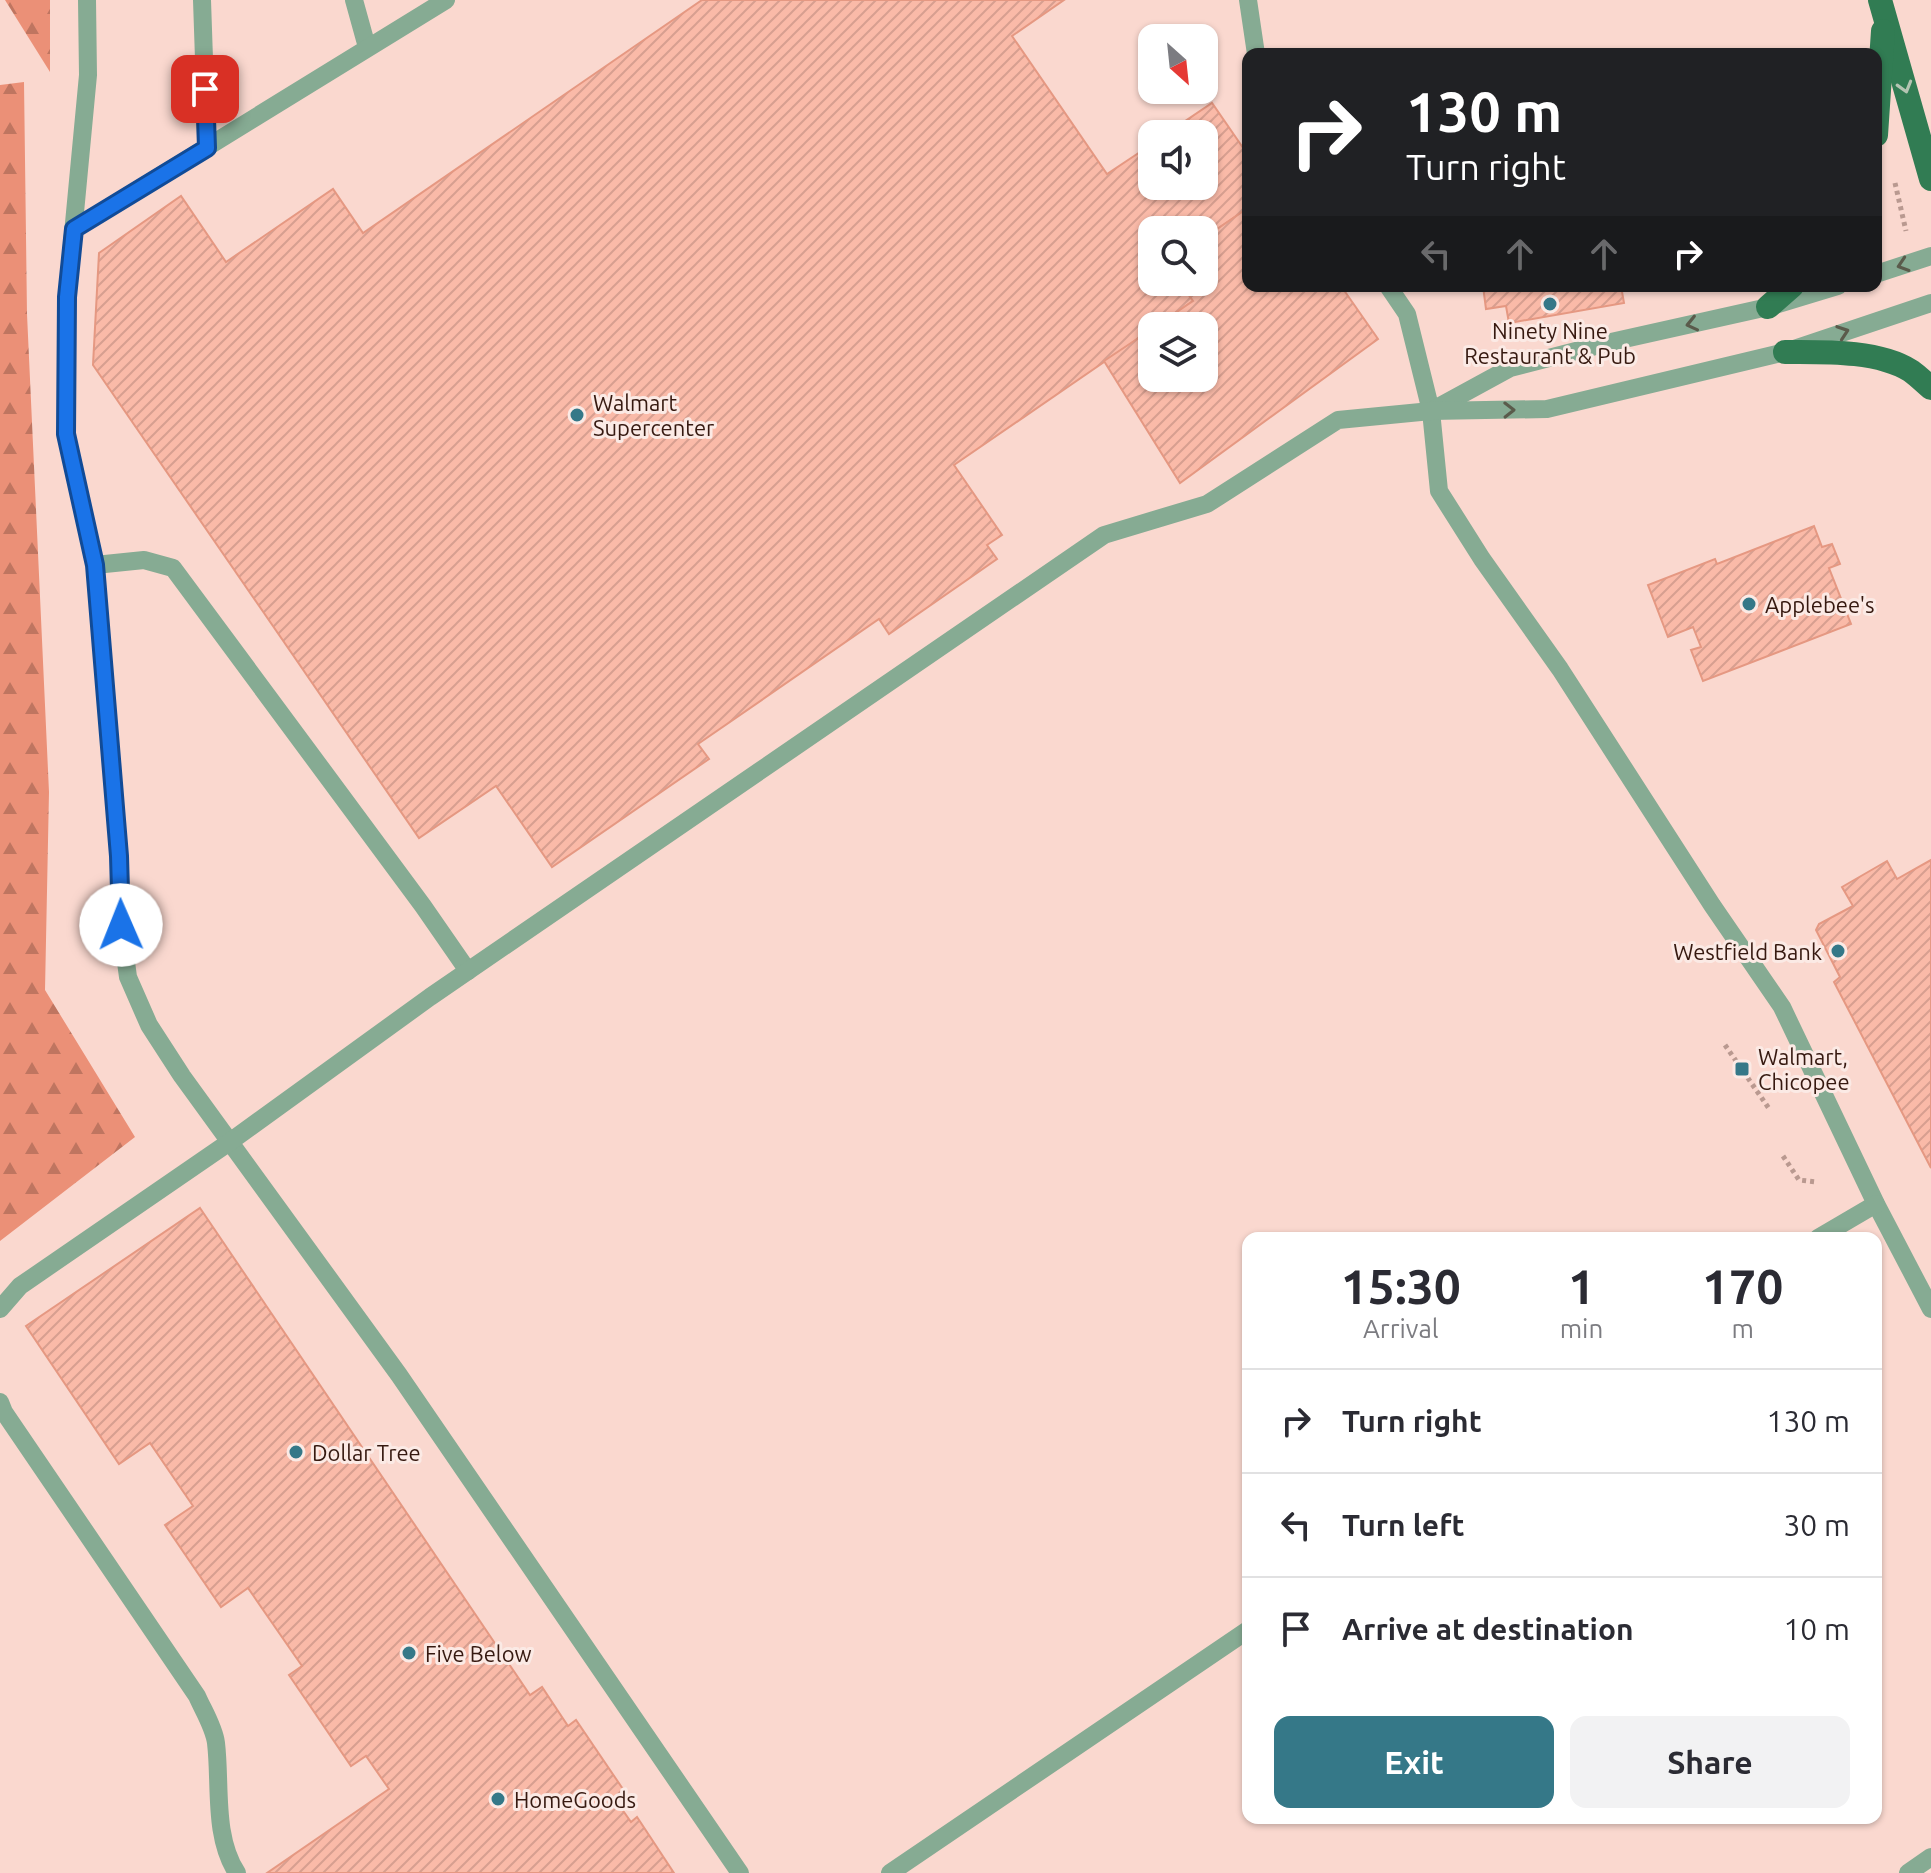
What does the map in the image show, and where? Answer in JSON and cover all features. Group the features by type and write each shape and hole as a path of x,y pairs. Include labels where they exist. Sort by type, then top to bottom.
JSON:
{"main road":[{"path":"1880,48 1882,6"},
{"path":"1882,6 1931,179"},
{"path":"1768,307 1785,292"},
{"path":"1785,352 1837,352 1866,357 1910,370 1931,388"}],"lane":[{"path":"87,0 88,75 67,297 66,434 95,565 119,856 121,925 128,977 149,1025 182,1076 457,1459 740,1873"},
{"path":"202,0 207,148"},
{"path":"354,0 367,47"},
{"path":"74,229 446,0"},
{"path":"1248,0 1255,48"},
{"path":"1882,272 1931,256"},
{"path":"1392,292 1407,314 1431,411 1439,491 1782,1007 1876,1204 1931,1309"},
{"path":"1431,411 1510,368 1768,307 1818,292"},
{"path":"0,1309 20,1286 231,1141 468,971 1104,535 1207,504 1338,420 1431,411 1547,409 1785,352 1931,303"},
{"path":"95,565 144,560 173,568 468,971"},
{"path":"1828,1232 1876,1204"},
{"path":"0,1402 197,1696 216,1740 218,1801 230,1862 237,1873"},
{"path":"890,1873 1242,1634"},
{"path":"1908,1873 1931,1857"}],"path":[{"path":"1895,183 1906,231"},
{"path":"1725,1045 1770,1110"},
{"path":"1783,1156 1799,1180 1816,1182"}],"green space":[{"path":"5,0 50,0 50,72"},
{"path":"24,82 27,314 49,792 45,990 135,1137 0,1241 0,85"}],"building":[{"name":"Walmart Supercenter","path":"702,0 1064,0 1012,36 1107,174 1138,153 1138,200 1218,200 1218,120 1187,120 1211,104 1242,146 1242,212 1218,228 1218,216 1138,216 1138,296 1190,296 1193,301 1177,312 1138,312 1138,339 954,465 1002,535 987,545 997,559 889,634 879,619 698,744 709,759 552,867 496,786 419,838 93,365 99,253 181,196 226,262 333,189 363,233"},
{"path":"1242,212 1242,292 1345,292 1378,339 1180,483 1104,361 1138,338 1138,392 1218,392 1218,312 1177,312 1193,301 1190,296 1218,296 1218,228"},
{"name":"Ninety Nine Restaurant & Pub","path":"1484,292 1622,292 1624,303 1509,323 1506,306 1486,309"},
{"name":"Applebee's","path":"1814,526 1822,547 1832,544 1840,564 1829,568 1851,624 1703,681 1691,650 1701,647 1693,627 1668,637 1648,585 1715,559 1717,564"},
{"path":"1931,860 1931,1168 1834,982 1840,977 1816,930 1819,924 1853,906 1842,887 1887,861 1897,879"},
{"path":"200,1208 530,1695 542,1687 568,1726 576,1720 627,1795 617,1802 631,1822 637,1817 674,1873 267,1873 389,1789 366,1756 351,1766 289,1675 302,1666 248,1588 221,1607 165,1525 193,1506 150,1443 119,1464 26,1326"}],"place":[{"name":"Ninety Nine Restaurant & Pub","path":"1550,304"},
{"name":"Walmart Supercenter","path":"577,415"},
{"name":"Applebee's","path":"1749,604"},
{"name":"Westfield Bank","path":"1838,951"},
{"name":"Walmart, Chicopee","path":"1742,1069"},
{"name":"Dollar Tree","path":"296,1452"},
{"name":"Five Below","path":"409,1653"},
{"name":"HomeGoods","path":"498,1799"}],"route":[{"path":"121,925 119,856 95,565 66,434 67,297 74,229 207,148 205,89"}]}
